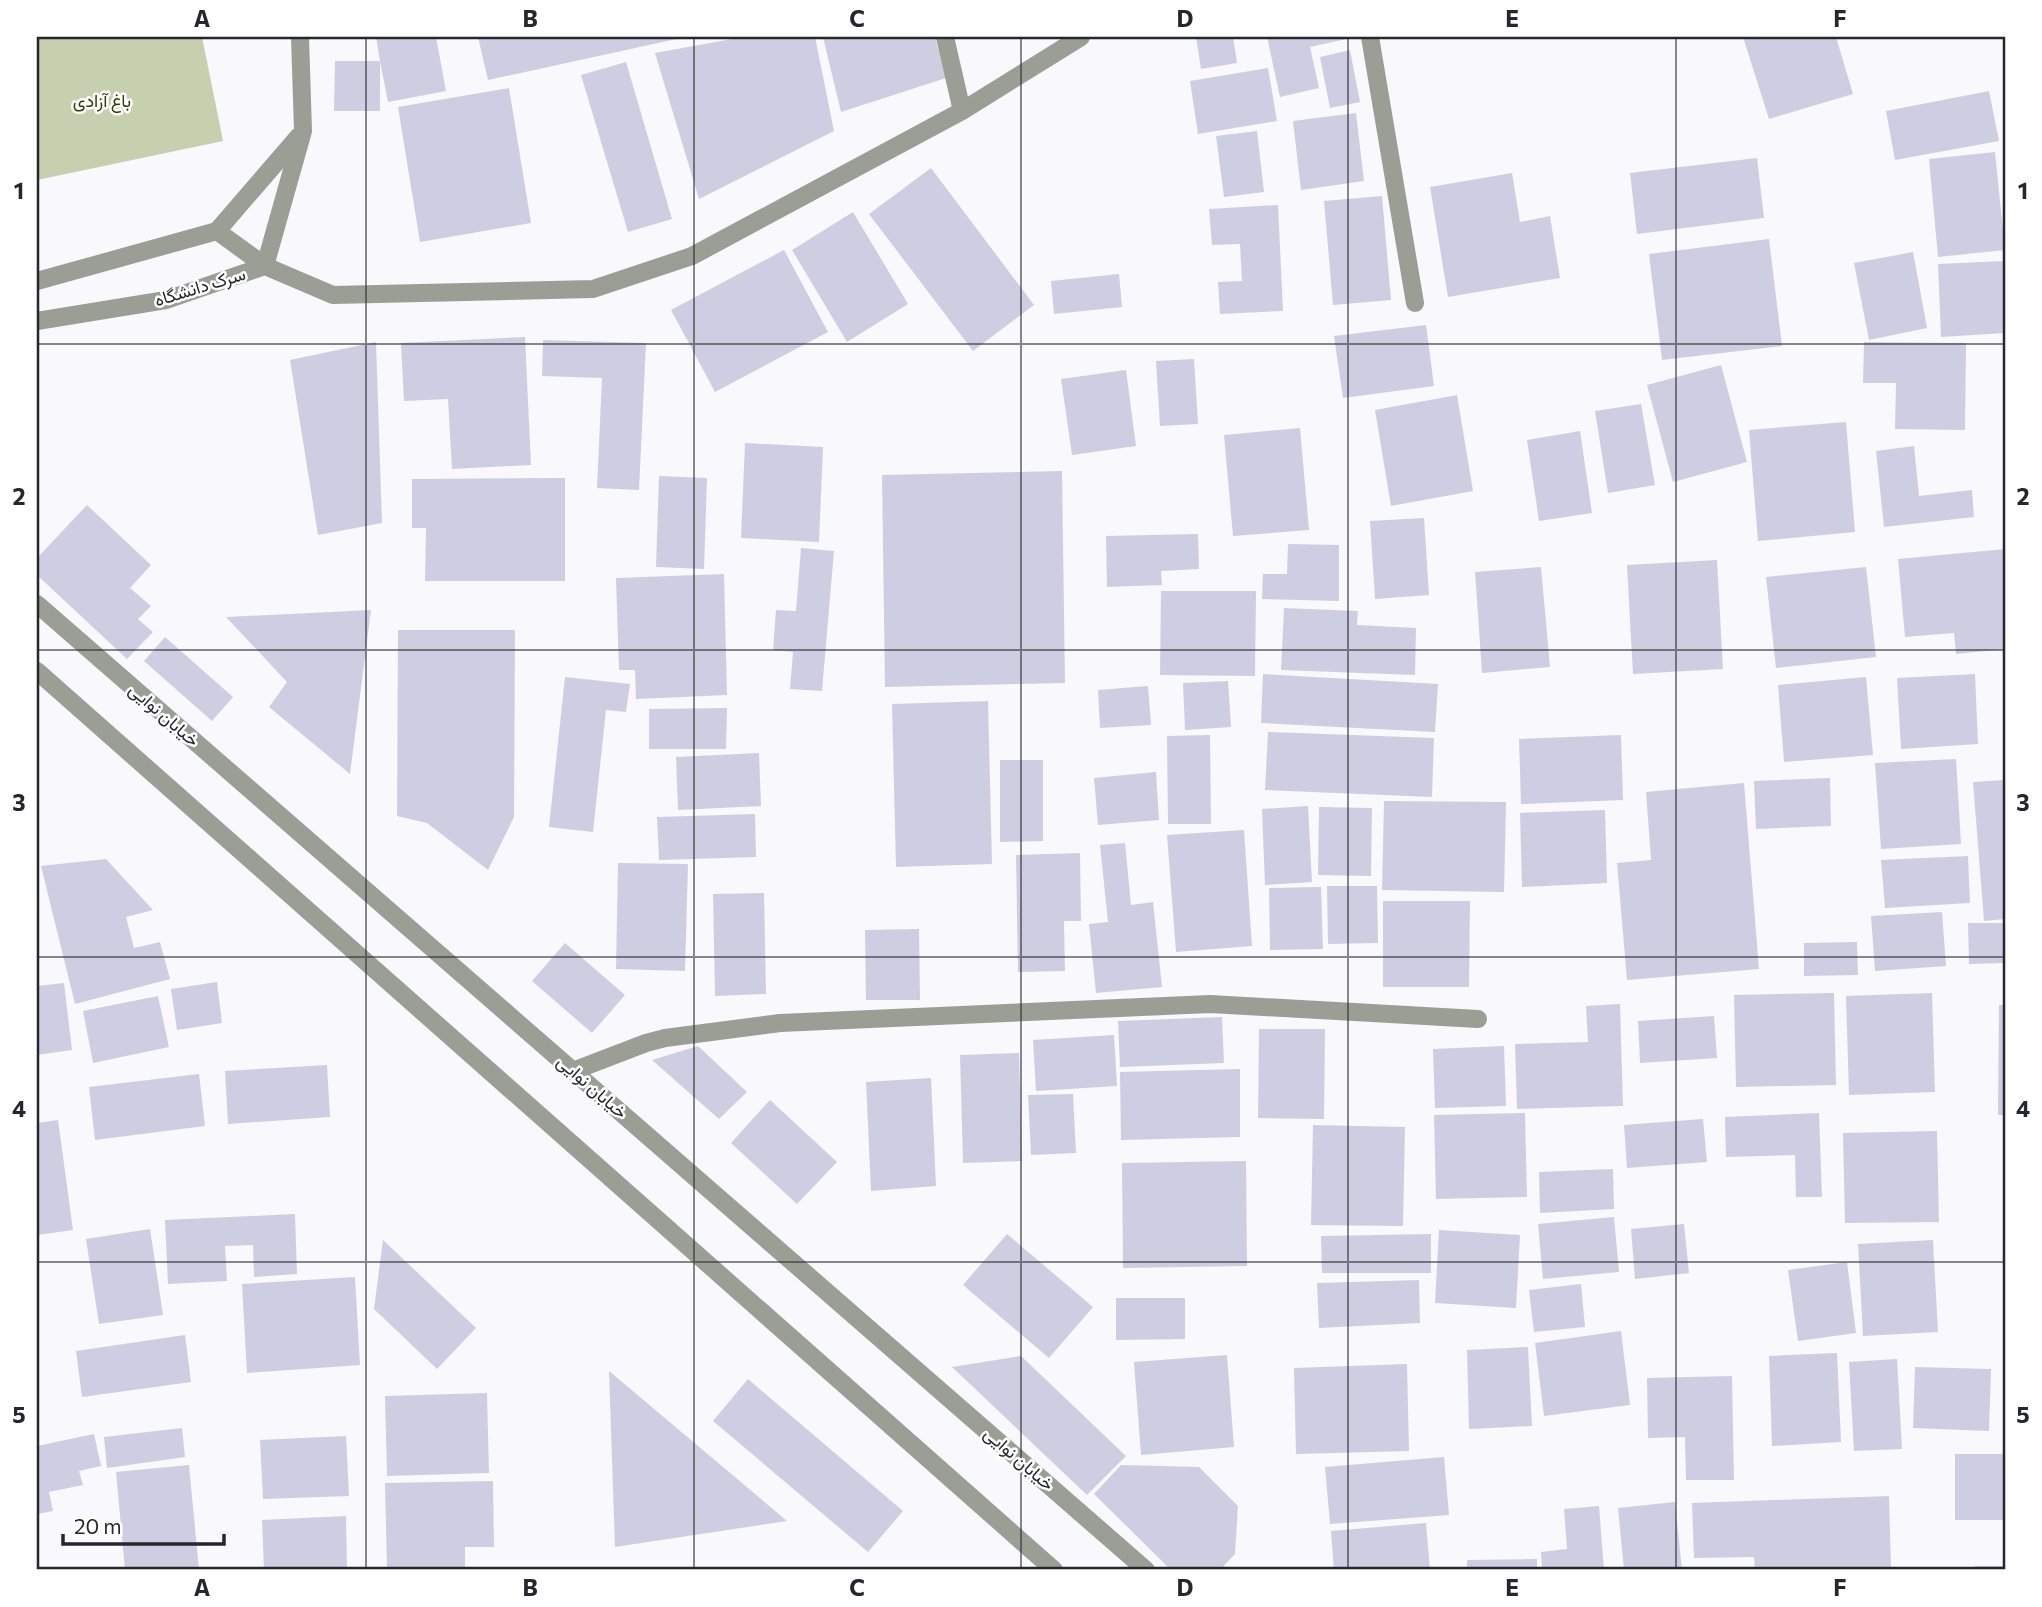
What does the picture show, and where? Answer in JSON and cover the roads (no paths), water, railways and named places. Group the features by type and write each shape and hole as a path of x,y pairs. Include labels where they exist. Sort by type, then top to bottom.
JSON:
{"street":[{"name":"سرک دانشگاه","path":"37,321 166,300 265,266 303,131 300,37"},
{"path":"945,37 961,111"},
{"path":"217,231 265,266 333,295 593,289 692,256 961,111 1081,37"},
{"path":"1370,37 1415,303"},
{"path":"37,281 217,231 303,131"},
{"name":"خیابان نوایی","path":"37,604 1146,1570"},
{"path":"37,671 1054,1570"},
{"path":"573,1070 665,1038 780,1023 1210,1004 1478,1019"}],"park label":[{"name":"باغ آزادی","path":"102,101"}]}
